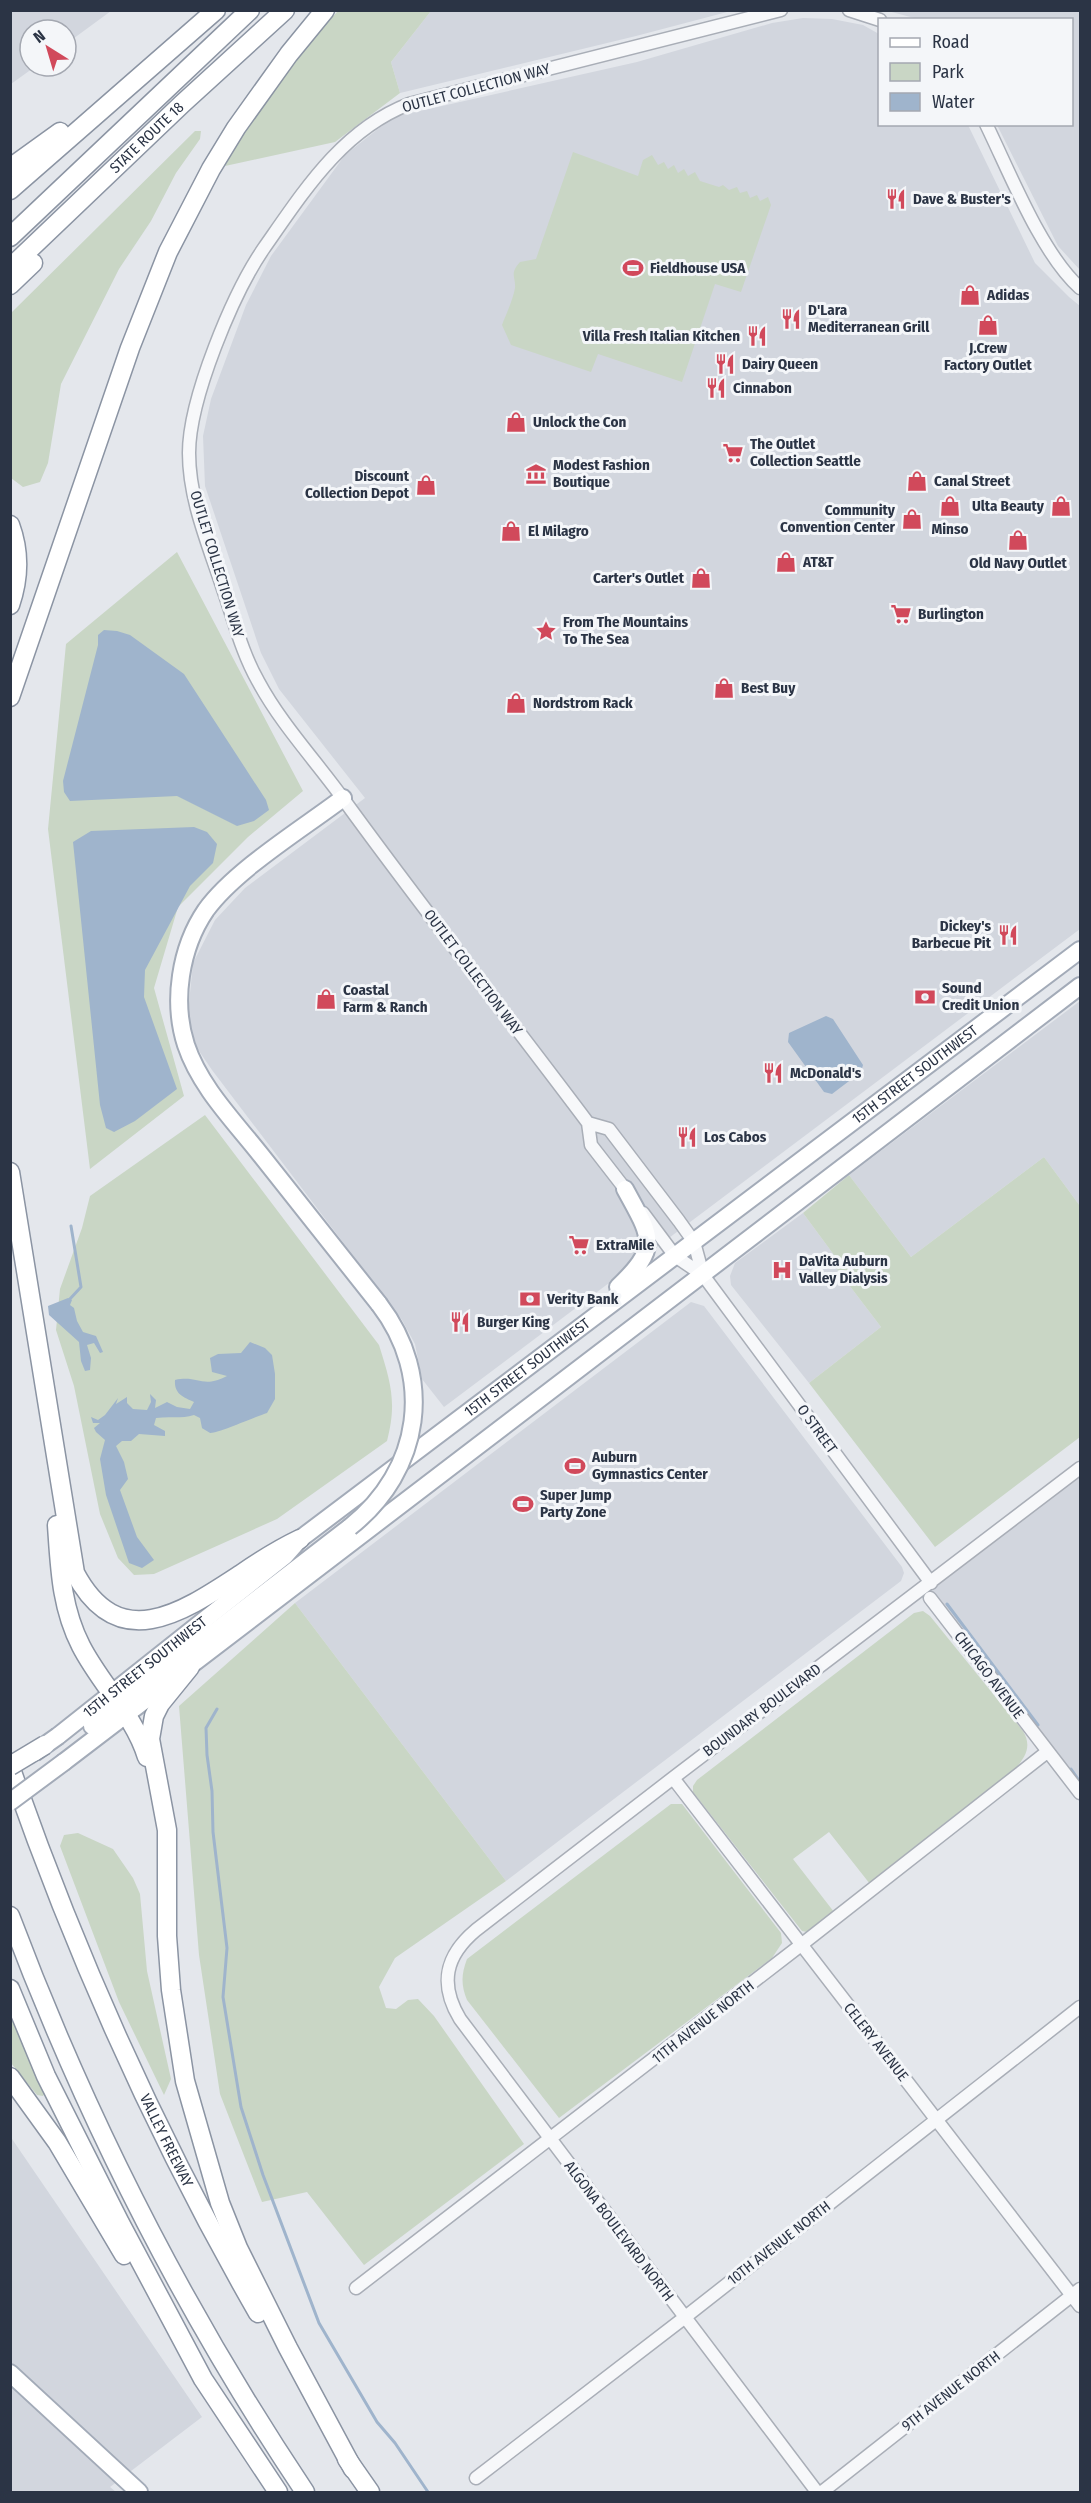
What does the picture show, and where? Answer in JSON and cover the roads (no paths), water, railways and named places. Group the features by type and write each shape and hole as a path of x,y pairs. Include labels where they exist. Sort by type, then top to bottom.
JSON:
{"highway":[{"path":"10,190 216,10"},
{"name":"STATE ROUTE 18","path":"10,237 249,10"},
{"name":"STATE ROUTE 18","path":"10,268 285,10"},
{"path":"10,697 130,348 168,252 236,128 325,10"},
{"path":"10,168 179,42"},
{"path":"10,285 212,84 231,60"},
{"path":"10,525 17,555 15,590 10,605"},
{"path":"10,1172 75,1573 86,1592 105,1610 124,1619 149,1622 180,1612 276,1550 300,1539"},
{"path":"42,1360 60,1585 65,1607 81,1647 119,1704 144,1749 165,1813"},
{"path":"190,1667 160,1704 151,1728 152,1755 165,1813 168,1855 167,1936 171,1990 185,2081 220,2203 238,2248 288,2348 353,2469"},
{"path":"10,1766 57,1748"},
{"name":"VALLEY FREEWAY","path":"10,1766 66,1920 156,2120 231,2266 307,2398 370,2493"},
{"path":"10,1916 74,2070 140,2211 189,2304 305,2493"},
{"path":"10,1989 46,2076 90,2167 203,2379"},
{"path":"10,2077 57,2142 172,2336 278,2493"}],"main road":[{"path":"119,1704 350,1527 374,1506 388,1489 402,1462 412,1428 414,1396 409,1361 396,1328 211,1091 187,1047 181,1024 180,981 188,949 200,921 215,899 238,877 343,798"},
{"name":"15TH STREET SOUTHWEST","path":"10,1772 57,1748 119,1704 285,1556 300,1539 1080,950"},
{"name":"15TH STREET SOUTHWEST","path":"10,1802 57,1748 119,1704 190,1667 1080,986"},
{"path":"560,1341 643,1260 647,1236 645,1228 625,1189"},
{"path":"10,1791 57,1748"},
{"path":"10,2373 139,2493"}],"street":[{"name":"OUTLET COLLECTION WAY","path":"675,1256 591,1145 588,1123 285,721 257,680 241,642 192,486 190,437 198,399 217,344 249,271 287,215 338,151 358,132 390,112 409,104 781,10"},
{"path":"849,10 878,19"},
{"path":"987,126 1051,252 1080,288"},
{"name":"OUTLET COLLECTION WAY","path":"588,1123 609,1129 694,1242"},
{"name":"O STREET","path":"694,1242 703,1275"},
{"name":"O STREET","path":"675,1256 703,1275 931,1582"},
{"name":"BOUNDARY BOULEVARD","path":"452,1961 468,1938 673,1778 1080,1468"},
{"name":"CHICAGO AVENUE","path":"930,1598 1080,1793"},
{"name":"11TH AVENUE NORTH","path":"356,2288 1047,1752"},
{"name":"CELERY AVENUE","path":"673,1778 936,2120 1076,2292 1080,2306"},
{"name":"ALGONA BOULEVARD NORTH","path":"452,1961 447,1978 447,1994 453,2008 817,2493"},
{"name":"10TH AVENUE NORTH","path":"476,2478 1080,2007"},
{"name":"9TH AVENUE NORTH","path":"822,2493 1076,2292"}],"water":[{"path":"104,630 130,635 184,674 266,800 269,810 254,821 237,826 177,796 70,801 64,792 63,781 98,645 98,635"},
{"path":"194,827 207,832 217,844 213,863 190,886 145,970 144,997 177,1089 135,1121 114,1132 106,1128 100,1105 73,842 91,831"},
{"path":"826,1016 833,1019 863,1065 861,1072 832,1094 824,1092 788,1042 789,1033"},
{"path":"68,1298 72,1300 70,1305 74,1308 83,1332 96,1336 103,1352 100,1353 94,1343 87,1345 91,1358 90,1370 85,1371 81,1361 79,1342 49,1315 48,1306"},
{"path":"250,1342 265,1348 272,1355 275,1399 267,1413 210,1433 202,1428 200,1418 194,1415 156,1418 154,1425 165,1431 165,1436 139,1434 131,1441 122,1441 116,1446 124,1462 128,1479 120,1490 137,1537 154,1560 142,1568 129,1563 106,1495 100,1459 105,1440 94,1428 100,1423 93,1423 91,1417 98,1420 105,1415 118,1398 116,1404 127,1397 127,1403 133,1409 147,1410 151,1402 150,1394 156,1400 155,1408 167,1402 177,1407 190,1409 194,1402 178,1392 175,1380 190,1379 206,1382 227,1376 212,1372 210,1358 218,1354 241,1353"}],"waterway":[{"path":"69,1300 81,1287 71,1226"},
{"path":"947,1604 1038,1725"},
{"path":"217,1709 206,1728 207,1755 212,1791 213,1832 227,1948 223,1997 241,2107 263,2175 319,2323 377,2422 395,2443 428,2492"},
{"path":"1071,1769 1080,1782"}],"place":[{"name":"Dave & Buster's","path":"896,199"},
{"name":"Fieldhouse USA","path":"633,268"},
{"name":"Adidas","path":"970,295"},
{"name":"D'Lara Mediterranean Grill","path":"791,319"},
{"name":"J.Crew Factory Outlet","path":"988,325"},
{"name":"Villa Fresh Italian Kitchen","path":"757,336"},
{"name":"Dairy Queen","path":"725,364"},
{"name":"Cinnabon","path":"716,388"},
{"name":"Unlock the Con","path":"516,422"},
{"name":"The Outlet Collection Seattle","path":"733,453"},
{"name":"Modest Fashion Boutique","path":"536,474"},
{"name":"Canal Street","path":"917,481"},
{"name":"Discount Collection Depot","path":"426,485"},
{"name":"Minso","path":"950,506"},
{"name":"Ulta Beauty","path":"1061,506"},
{"name":"Community Convention Center","path":"912,519"},
{"name":"El Milagro","path":"511,531"},
{"name":"Old Navy Outlet","path":"1018,540"},
{"name":"AT&T","path":"786,562"},
{"name":"Carter's Outlet","path":"701,578"},
{"name":"Burlington","path":"901,614"},
{"name":"From The Mountains To The Sea","path":"546,631"},
{"name":"Best Buy","path":"724,688"},
{"name":"Nordstrom Rack","path":"516,703"},
{"name":"Dickey's Barbecue Pit","path":"1008,935"},
{"name":"Sound Credit Union","path":"925,997"},
{"name":"Coastal Farm & Ranch","path":"326,999"},
{"name":"McDonald's","path":"773,1073"},
{"name":"Los Cabos","path":"687,1137"},
{"name":"ExtraMile","path":"579,1245"},
{"name":"DaVita Auburn Valley Dialysis","path":"782,1270"},
{"name":"Verity Bank","path":"530,1299"},
{"name":"Burger King","path":"460,1322"},
{"name":"Auburn Gymnastics Center","path":"575,1466"},
{"name":"Super Jump Party Zone","path":"523,1504"}]}
